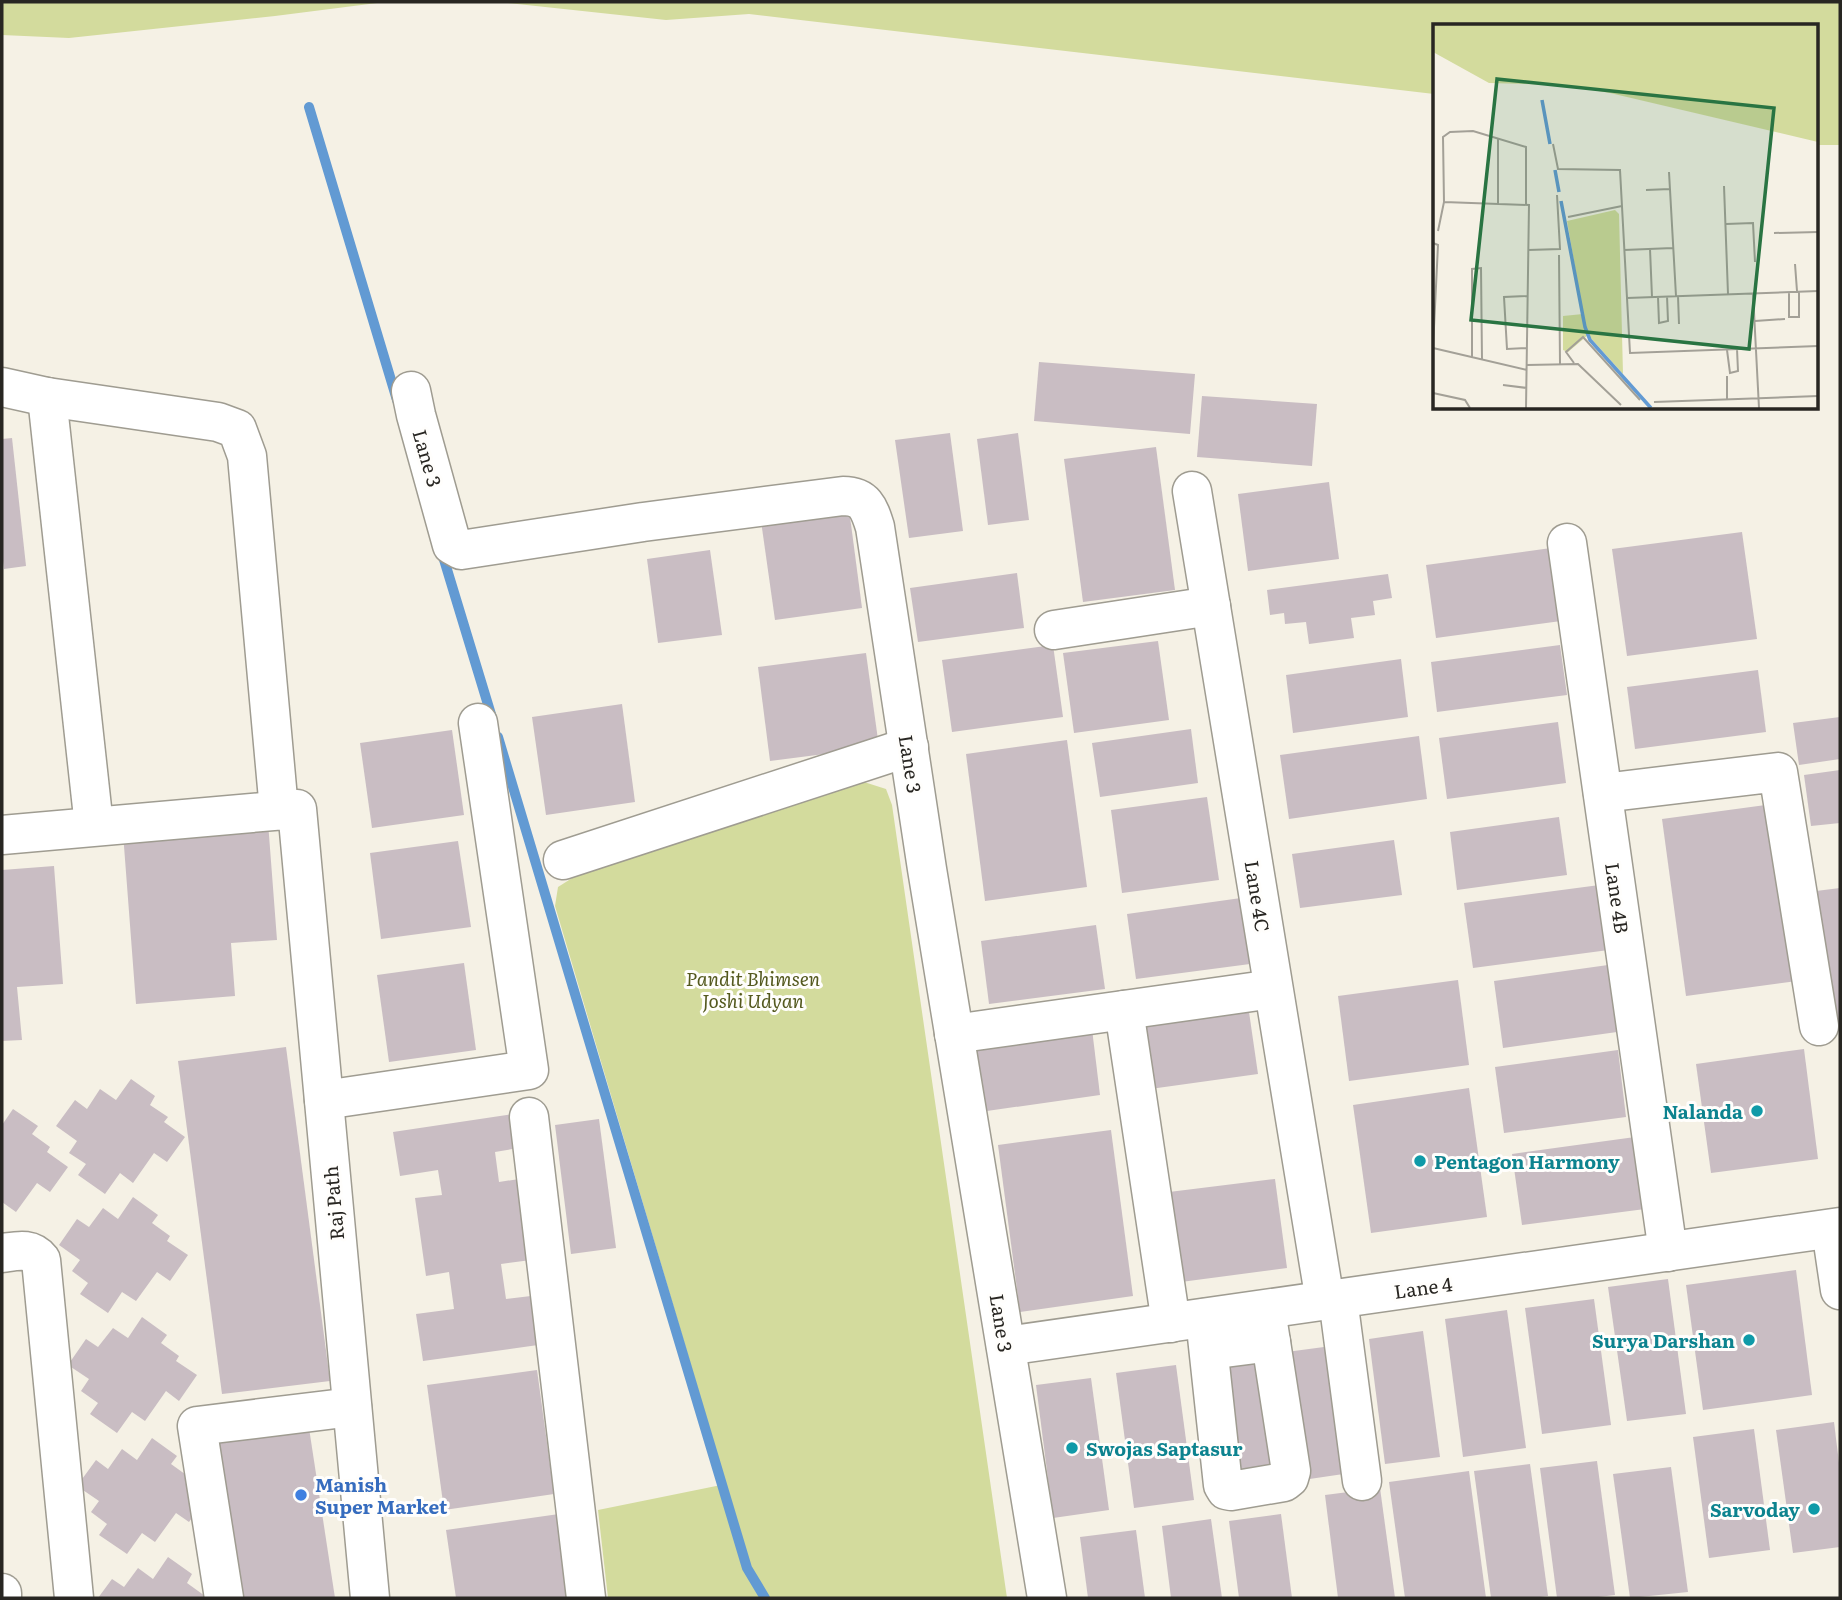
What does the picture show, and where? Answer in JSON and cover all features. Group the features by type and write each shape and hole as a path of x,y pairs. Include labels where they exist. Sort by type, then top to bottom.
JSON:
{"street":[{"path":"2,387 47,397 94,827"},
{"name":"Lane 3","path":"411,391 452,545 461,551 643,522 843,496 862,500 871,513 1047,1598"},
{"name":"Raj Path","path":"47,397 218,422 237,429 247,456 324,1100 370,1598"},
{"name":"Lane 4C","path":"1192,491 1273,989 1362,1481"},
{"name":"Lane 4B","path":"1567,543 1668,1252"},
{"path":"1054,630 1211,606"},
{"path":"324,1100 530,1070 478,723"},
{"path":"564,860 909,747"},
{"path":"1603,793 1778,772 1819,1026"},
{"path":"2,835 288,809"},
{"path":"954,1034 1273,989"},
{"path":"1124,1010 1195,1330 1226,1490 1284,1482 1291,1471 1268,1326"},
{"path":"530,1117 586,1598"},
{"path":"1836,1228 1840,1290"},
{"name":"Lane 4","path":"1006,1346 1268,1326 1331,1300 1836,1228"},
{"path":"2,1253 28,1250 38,1255 42,1265 74,1598"},
{"path":"224,1598 197,1426 352,1407"}],"green space":[{"path":"2,2 385,2 69,38 2,35"},
{"path":"499,2 1840,2 1840,145 1818,145 1818,24 1433,24 1433,94 749,14 666,20"},
{"name":"Pandit Bhimsen Joshi Udyan","path":"864,782 886,789 892,805 1007,1598 608,1598 598,1510 726,1484 555,906 558,887 577,875"}],"building":[{"path":"1039,362 1195,374 1190,434 1034,421"},
{"path":"1202,396 1317,404 1312,466 1197,457"},
{"path":"950,433 963,531 909,538 895,440"},
{"path":"1018,433 1029,520 988,525 977,439"},
{"path":"12,438 26,566 4,569 2,439"},
{"path":"1156,447 1175,590 1083,602 1064,459"},
{"path":"1329,482 1339,559 1248,571 1238,494"},
{"path":"849,509 862,608 775,620 761,521"},
{"path":"1742,532 1757,639 1627,656 1612,549"},
{"path":"1551,548 1561,621 1436,638 1426,565"},
{"path":"710,550 722,635 658,643 647,559"},
{"path":"1017,573 1024,628 918,642 910,588"},
{"path":"1388,574 1392,598 1373,601 1375,615 1351,618 1354,638 1309,644 1306,622 1285,624 1284,613 1270,615 1267,590"},
{"path":"1158,641 1169,720 1074,733 1063,653"},
{"path":"1053,645 1063,717 952,732 942,660"},
{"path":"1560,645 1567,695 1437,712 1431,662"},
{"path":"866,653 879,747 770,761 758,667"},
{"path":"1401,659 1408,717 1293,733 1286,675"},
{"path":"1758,670 1766,732 1635,749 1627,687"},
{"path":"622,704 635,802 546,815 532,717"},
{"path":"1840,717 1840,759 1799,765 1793,723"},
{"path":"1558,722 1566,783 1447,799 1439,738"},
{"path":"1191,729 1198,783 1100,797 1092,743"},
{"path":"452,730 464,815 372,828 360,743"},
{"path":"1419,736 1427,799 1289,819 1280,755"},
{"path":"1067,740 1087,887 985,901 966,754"},
{"path":"1840,770 1840,823 1811,826 1804,775"},
{"path":"1207,797 1219,880 1122,893 1111,810"},
{"path":"1773,804 1797,981 1686,996 1662,819"},
{"path":"1559,817 1567,875 1457,890 1450,832"},
{"path":"268,822 277,940 231,943 235,996 136,1004 123,833"},
{"path":"1394,840 1402,895 1300,908 1292,854"},
{"path":"458,841 471,927 381,939 370,853"},
{"path":"54,866 63,984 17,987 22,1040 2,1041 2,870"},
{"path":"1607,884 1616,949 1473,968 1464,903"},
{"path":"1840,888 1840,1027 1827,1028 1808,892"},
{"path":"1241,898 1250,964 1136,979 1127,914"},
{"path":"1096,925 1105,989 989,1004 981,941"},
{"path":"464,963 476,1050 389,1062 377,975"},
{"path":"1608,965 1617,1032 1503,1048 1494,981"},
{"path":"1458,980 1469,1065 1349,1081 1338,996"},
{"path":"1249,1012 1258,1074 1143,1090 1134,1027"},
{"path":"1092,1029 1100,1095 980,1112 971,1045"},
{"path":"286,1047 330,1381 222,1394 178,1061"},
{"name":"Nalanda","path":"1804,1049 1818,1159 1711,1173 1696,1064"},
{"path":"1618,1050 1626,1117 1504,1133 1495,1067"},
{"path":"131,1079 155,1096 150,1105 168,1117 164,1122 185,1137 167,1162 154,1153 133,1183 120,1173 105,1194 78,1175 86,1164 69,1153 77,1141 56,1126 75,1100 87,1109 100,1089 116,1100"},
{"name":"Pentagon Harmony","path":"1469,1088 1487,1217 1371,1233 1353,1105"},
{"path":"13,1109 38,1126 32,1134 50,1147 47,1152 68,1167 50,1192 37,1183 16,1212 2,1202 2,1125"},
{"path":"514,1114 518,1148 495,1152 499,1182 519,1179 531,1260 501,1264 506,1299 531,1296 538,1345 423,1361 416,1314 454,1309 449,1272 426,1276 415,1198 442,1195 438,1170 400,1176 393,1132"},
{"path":"599,1119 616,1248 571,1254 555,1125"},
{"path":"1111,1130 1133,1296 1020,1312 998,1145"},
{"path":"1635,1137 1645,1209 1522,1225 1512,1154"},
{"path":"1275,1179 1287,1268 1181,1282 1169,1192"},
{"path":"133,1197 158,1215 152,1223 170,1236 167,1241 188,1255 170,1281 157,1272 136,1301 122,1292 108,1313 80,1294 88,1283 72,1271 80,1260 59,1245 77,1219 89,1227 103,1208 118,1219"},
{"name":"Surya Darshan","path":"1796,1270 1812,1395 1703,1410 1686,1285"},
{"path":"1668,1279 1686,1414 1627,1421 1608,1287"},
{"path":"1594,1299 1611,1425 1542,1434 1525,1308"},
{"path":"1507,1310 1526,1448 1463,1457 1445,1319"},
{"path":"142,1317 167,1335 161,1343 179,1356 176,1361 197,1375 179,1401 166,1391 145,1421 132,1412 117,1433 90,1414 98,1403 81,1391 89,1379 68,1365 86,1339 98,1347 113,1328 128,1338"},
{"path":"1423,1331 1440,1457 1385,1464 1369,1339"},
{"path":"1339,1345 1357,1472 1296,1481 1279,1353"},
{"path":"1269,1353 1282,1477 1225,1486 1213,1360"},
{"path":"1176,1365 1194,1500 1134,1508 1116,1373"},
{"path":"537,1370 554,1494 444,1510 427,1385"},
{"name":"Swojas Saptasur","path":"1091,1378 1109,1510 1053,1518 1036,1385"},
{"name":"Sarvoday","path":"1834,1422 1840,1471 1840,1547 1793,1553 1776,1430"},
{"path":"309,1428 335,1598 237,1598 214,1442"},
{"path":"1754,1429 1770,1550 1709,1558 1693,1437"},
{"path":"152,1438 177,1456 171,1464 189,1477 185,1482 207,1497 189,1522 176,1513 155,1542 142,1533 127,1554 99,1535 107,1524 91,1512 99,1501 77,1486 96,1460 108,1469 122,1449 137,1460"},
{"path":"1597,1461 1615,1595 1557,1598 1540,1468"},
{"path":"1530,1464 1548,1596 1491,1598 1474,1471"},
{"path":"1671,1467 1688,1592 1630,1598 1613,1474"},
{"path":"1469,1471 1486,1598 1405,1598 1389,1482"},
{"path":"1380,1488 1395,1598 1338,1598 1325,1495"},
{"path":"559,1514 571,1598 456,1598 446,1530"},
{"path":"1281,1514 1292,1598 1239,1598 1229,1521"},
{"path":"1211,1519 1222,1598 1171,1598 1162,1526"},
{"path":"1136,1530 1145,1598 1088,1598 1080,1537"},
{"path":"168,1557 192,1574 187,1583 205,1596 203,1598 98,1598 112,1579 124,1587 138,1568 153,1579"}],"waterway":[{"path":"309,107 397,400"},
{"path":"442,553 493,721"},
{"path":"498,737 747,1568 765,1598"}],"place":[{"name":"Nalanda","path":"1757,1111"},
{"name":"Pentagon Harmony","path":"1420,1161"},
{"name":"Surya Darshan","path":"1749,1340"},
{"name":"Swojas Saptasur","path":"1072,1448"},
{"name":"Manish Super Market","path":"301,1495"},
{"name":"Sarvoday","path":"1814,1509"}]}
